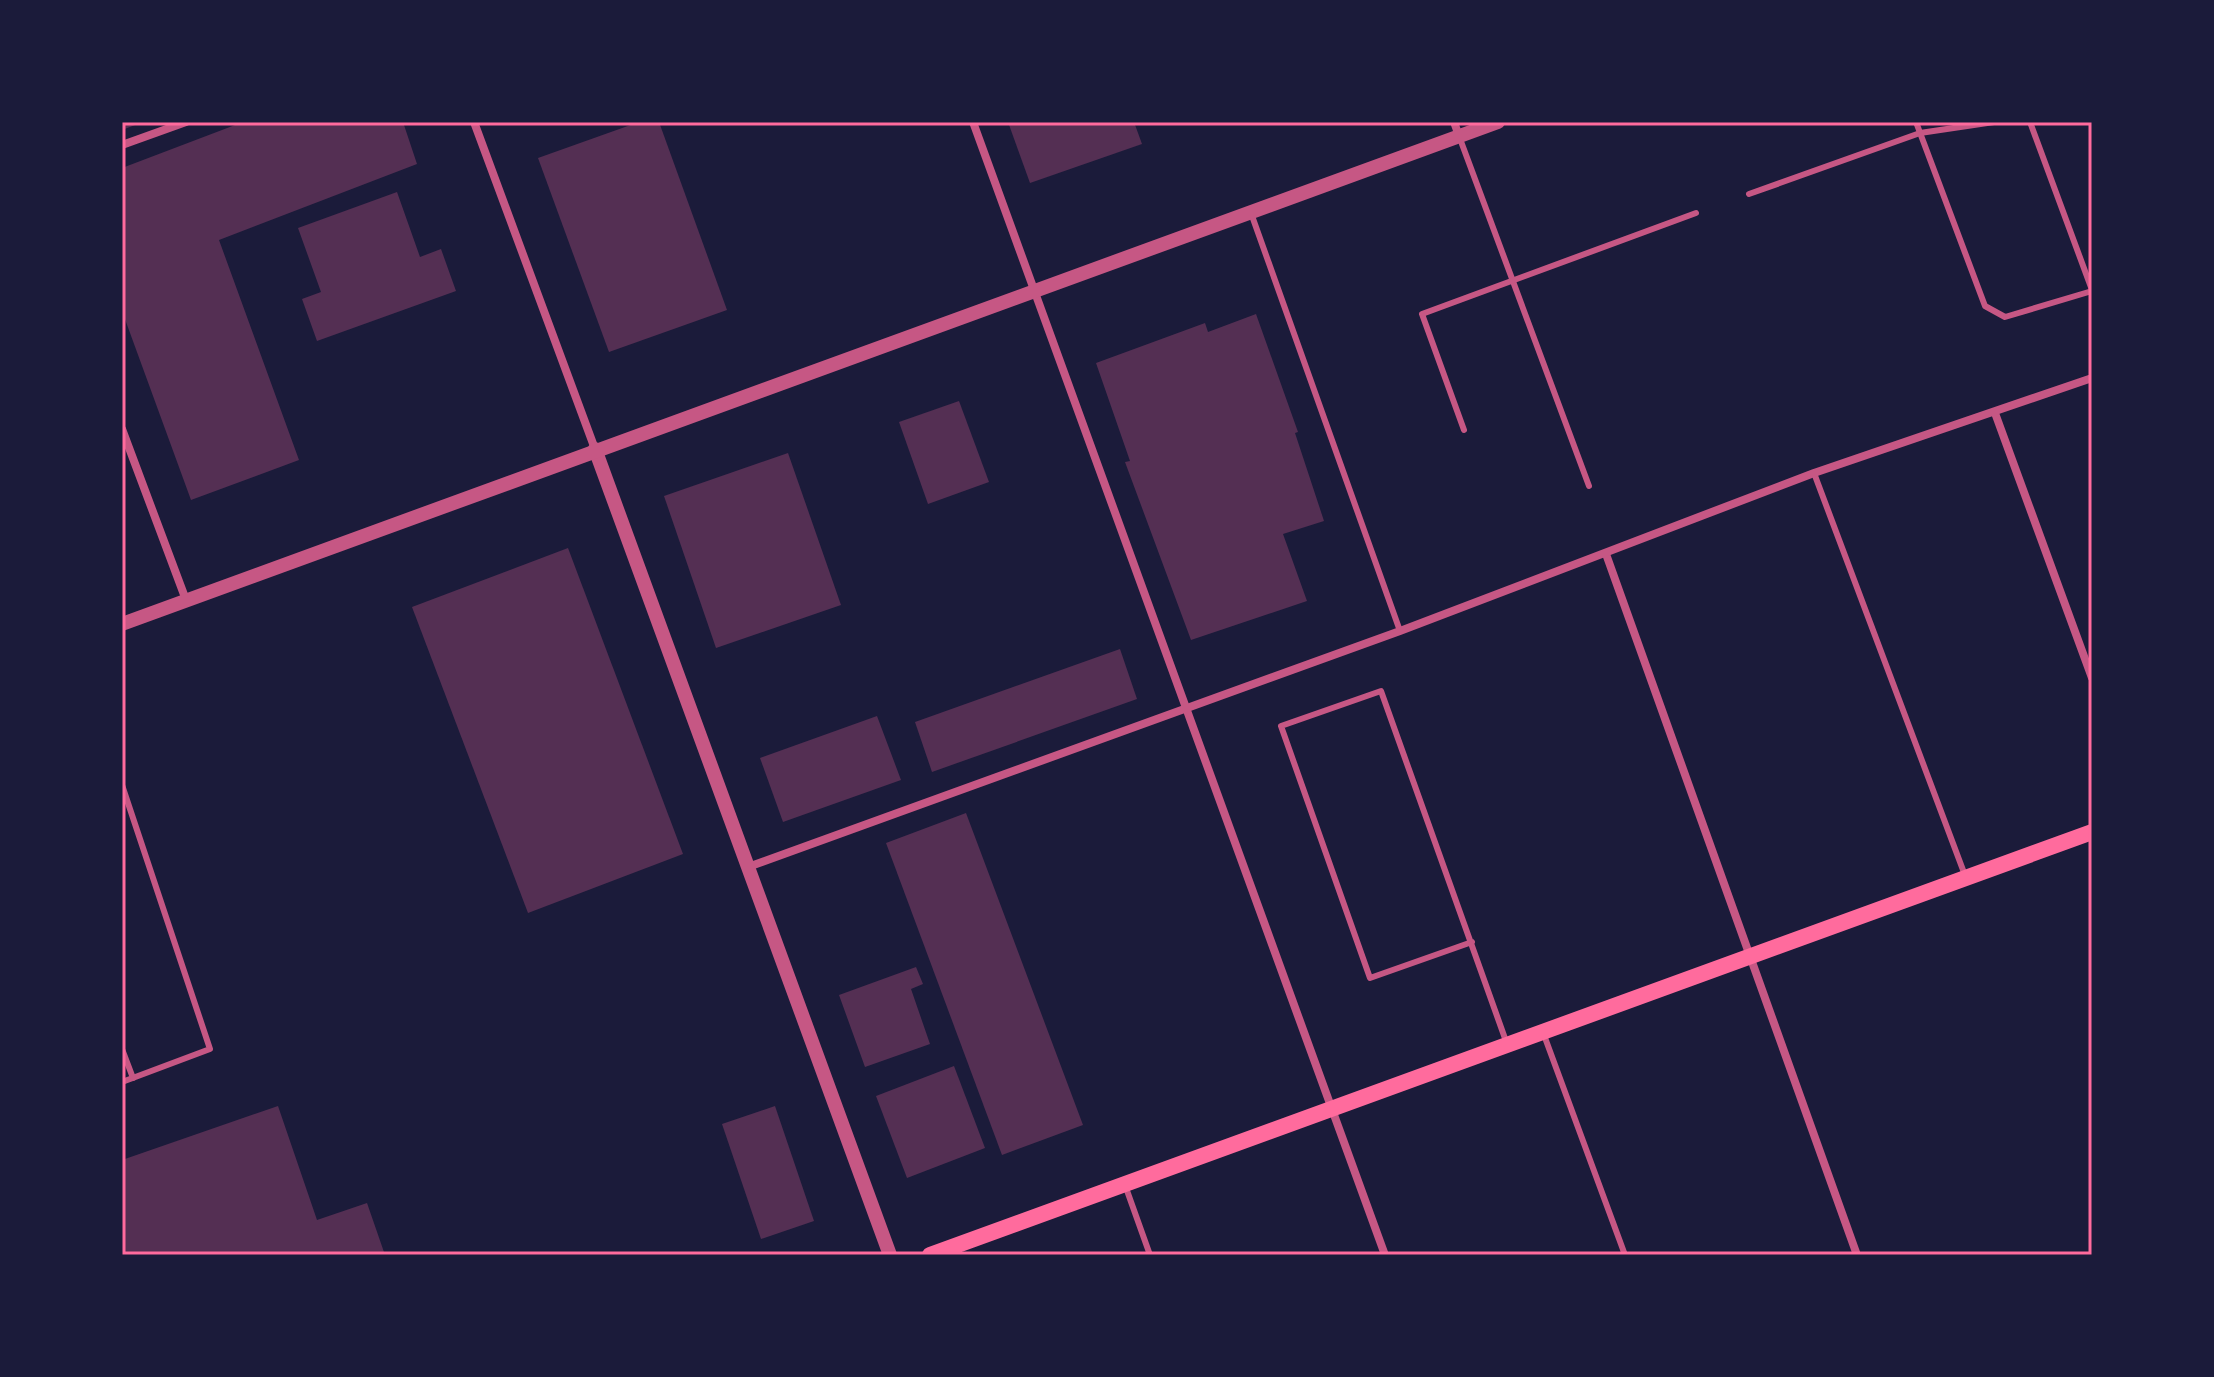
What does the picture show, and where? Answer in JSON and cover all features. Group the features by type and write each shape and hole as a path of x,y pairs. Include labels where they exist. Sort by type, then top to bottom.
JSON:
{"main road":[{"path":"930,1255 2092,832"}],"street":[{"path":"122,145 186,122"},
{"path":"474,122 890,1255"},
{"path":"973,122 1037,289 1185,708 1385,1255"},
{"path":"122,624 595,449 1251,213 1457,129 1498,122"},
{"path":"748,867 1400,631 1814,473 2092,378"},
{"path":"1995,413 2092,678"},
{"path":"122,429 186,600"},
{"path":"1606,554 1857,1255"}],"lane":[{"path":"1916,122 1985,306 2005,317 2092,291 2030,122"},
{"path":"1749,194 1920,133 1994,122"},
{"path":"1457,129 1589,486"},
{"path":"1251,213 1400,631"},
{"path":"1464,430 1422,314 1696,213"},
{"path":"1814,473 1966,878"},
{"path":"1472,942 1370,978 1281,726 1381,691 1472,942 1507,1044"},
{"path":"122,785 210,1049 122,1082"},
{"path":"1542,1031 1625,1255"},
{"path":"122,1049 133,1078"},
{"path":"1125,1185 1150,1255"}],"building":[{"path":"122,122 143,122 122,130"},
{"path":"243,122 403,122 417,164 219,240 299,460 191,500 122,311 122,168"},
{"path":"639,122 659,122 727,310 609,352 538,158"},
{"path":"1008,122 1134,122 1142,144 1030,183"},
{"path":"397,192 420,257 441,249 456,291 317,341 302,299 321,292 298,228"},
{"path":"1256,314 1298,432 1295,433 1324,521 1283,534 1307,601 1191,640 1125,462 1130,461 1096,363 1205,323 1208,332"},
{"path":"959,401 989,482 928,504 899,422"},
{"path":"788,453 841,605 716,648 664,496"},
{"path":"568,548 683,854 528,913 412,607"},
{"path":"1120,649 1137,699 932,772 915,722"},
{"path":"877,716 901,780 783,822 760,758"},
{"path":"966,813 1083,1125 1002,1155 886,843"},
{"path":"916,967 923,984 911,989 930,1044 865,1067 839,995"},
{"path":"954,1066 985,1148 907,1178 876,1096"},
{"path":"278,1106 317,1220 367,1203 385,1255 122,1255 122,1160"},
{"path":"775,1106 814,1221 761,1239 722,1124"}]}
